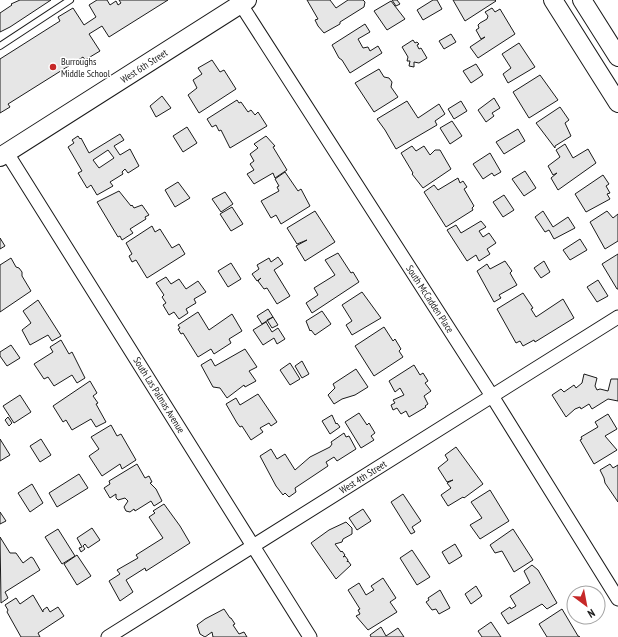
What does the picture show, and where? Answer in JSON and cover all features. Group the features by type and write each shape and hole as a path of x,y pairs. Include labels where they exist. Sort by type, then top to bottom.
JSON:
{"main road":[{"path":"553,0 618,103"},
{"path":"582,0 618,57"},
{"name":"West 6th Street","path":"3,153 242,1"}],"street":[{"name":"South McCadden Place","path":"242,1 492,396 618,599"},
{"name":"South Las Palmas Avenue","path":"3,153 254,546 310,637"},
{"name":"West 4th Street","path":"108,637 618,316"}],"lane":[{"path":"0,46 70,0"}],"building":[{"path":"20,0 51,0 0,32 0,13 12,5 11,4"},
{"path":"97,0 107,0 110,5 116,1 118,5 121,3 119,0 168,0 109,37 102,26 89,34 100,51 85,60 83,57 8,104 10,107 0,113 0,59 60,21 58,17 73,8 84,25 96,17 89,5"},
{"path":"307,0 330,0 336,8 348,0 363,0 365,2 364,7 324,33 318,26 315,20 318,19"},
{"path":"392,0 397,0 400,4 396,6"},
{"path":"433,0 437,0 442,9 423,20 417,10"},
{"path":"453,0 495,0 496,1 465,21"},
{"path":"391,1 405,19 387,30 374,11"},
{"path":"492,8 495,12 500,9 515,34 478,58 470,47 485,37 481,39 476,30 479,28 478,25 480,23 487,19 488,16 485,12"},
{"path":"365,24 370,32 358,39 363,48 368,47 370,51 378,46 382,53 350,73 332,45"},
{"path":"451,34 456,42 444,49 439,41"},
{"path":"413,40 415,43 417,42 419,44 417,45 419,49 421,48 427,58 419,63 414,62 414,67 409,66 410,61 407,61 408,57 402,47"},
{"path":"519,43 535,67 508,83 503,74 511,68 502,54"},
{"path":"212,60 220,72 224,70 236,89 199,113 188,95 197,88 193,80 202,74 198,68"},
{"path":"476,64 483,75 471,83 463,71"},
{"path":"379,69 384,77 389,78 392,82 391,87 398,97 374,112 355,83"},
{"path":"540,75 558,100 529,118 513,92"},
{"path":"162,96 171,108 156,117 150,106"},
{"path":"494,98 500,108 492,113 494,116 486,122 478,110"},
{"path":"237,100 239,103 241,102 248,112 251,110 255,115 258,112 267,126 230,148 221,130 219,131 216,125 212,127 207,119"},
{"path":"407,101 418,118 439,104 445,114 435,121 437,125 396,149 377,119"},
{"path":"461,101 467,111 454,119 448,109"},
{"path":"560,107 569,120 565,123 571,136 555,146 555,148 536,123"},
{"path":"452,121 462,136 450,144 440,128"},
{"path":"187,127 197,143 183,152 173,136"},
{"path":"518,129 525,141 504,154 496,142"},
{"path":"120,134 124,140 114,146 120,155 130,149 139,166 128,173 125,169 122,172 123,174 110,182 113,186 97,195 91,185 87,188 78,173 82,171 68,147 74,143 72,140 78,136 80,139 81,138 89,153","holes":["108,150 114,158 99,168 93,160"]},
{"path":"266,136 275,146 273,147 287,170 275,178 273,173 254,184 247,174 254,170 250,164 254,161 250,154 258,148 254,144"},
{"path":"565,144 573,158 588,149 596,163 558,190 551,178 557,173 553,175 548,166 560,157 556,150"},
{"path":"412,146 416,151 424,146 430,155 435,150 440,150 451,169 423,188 412,174 413,173 401,153"},
{"path":"490,153 501,172 494,176 492,173 483,179 473,164"},
{"path":"525,171 536,188 524,196 512,179"},
{"path":"285,172 298,191 301,189 310,206 281,224 276,215 271,218 261,201 279,191 277,187 279,186 275,179"},
{"path":"603,175 609,184 606,186 610,193 607,194 610,199 586,212 575,194"},
{"path":"458,178 460,183 463,181 467,187 464,189 474,206 472,208 473,210 446,227 424,192 434,185 438,190"},
{"path":"178,182 190,198 175,207 165,190"},
{"path":"119,191 131,206 132,205 134,208 142,205 149,215 145,217 146,219 130,229 133,233 122,240 120,236 118,237 97,202"},
{"path":"225,192 233,204 221,212 212,199"},
{"path":"504,195 514,210 503,217 493,202"},
{"path":"232,207 243,224 231,231 220,214"},
{"path":"315,211 335,242 305,261 296,246 307,240 297,244 287,228"},
{"path":"543,211 553,227 568,217 575,228 554,239 549,230 545,232 535,217"},
{"path":"607,211 613,218 618,214 618,241 605,249 590,222"},
{"path":"481,221 486,227 479,231 483,237 489,233 496,243 487,249 490,254 479,261 476,255 467,261 447,230 456,225 461,233"},
{"path":"152,226 155,232 160,229 172,248 179,244 185,254 147,278 136,260 132,262 129,256 132,254 126,243"},
{"path":"0,238 5,246 0,249"},
{"path":"580,239 587,250 570,260 563,250"},
{"path":"338,253 351,273 353,272 359,282 312,313 306,303 318,295 314,288 335,275 325,260"},
{"path":"618,254 618,289 617,289 602,264"},
{"path":"278,257 283,264 274,270 290,296 277,304 267,288 264,289 258,281 261,278 257,281 252,274 259,269 257,265 269,258 271,262"},
{"path":"11,258 16,267 22,272 22,276 31,291 0,312 0,265"},
{"path":"505,261 512,271 510,273 517,285 499,295 501,298 494,302 477,271 487,264 490,269"},
{"path":"544,261 550,272 541,278 534,268"},
{"path":"231,263 241,279 228,287 218,271"},
{"path":"166,277 171,284 179,279 186,289 198,281 206,292 194,299 196,303 186,309 188,313 179,319 174,312 169,315 163,305 166,303 162,297 164,295 156,283"},
{"path":"598,280 608,296 597,302 587,287"},
{"path":"362,292 381,318 352,335 346,325 352,321 342,305"},
{"path":"523,293 533,308 531,309 536,317 563,299 574,318 535,342 534,340 523,346 520,341 516,343 497,309"},
{"path":"38,300 61,336 52,341 48,335 30,345 22,330 31,323 23,311"},
{"path":"268,309 273,317 262,324 257,316"},
{"path":"322,311 331,324 315,335 311,330 310,331 306,321"},
{"path":"198,312 209,330 232,314 242,331 229,339 231,343 214,354 211,349 198,357 183,333 181,334 178,329 180,328 178,325"},
{"path":"273,317 278,325 272,328 267,320"},
{"path":"266,322 272,332 278,328 285,339 277,344 274,338 263,345 253,330"},
{"path":"384,327 393,341 395,339 401,349 399,351 403,357 374,376 355,346"},
{"path":"61,340 69,354 72,352 85,378 77,383 72,375 54,386 48,377 44,379 34,364 53,352 50,347"},
{"path":"11,345 20,358 7,366 0,356 0,352"},
{"path":"245,349 257,367 249,371 256,381 245,387 244,385 227,398 220,388 213,387 201,365 211,359 215,366"},
{"path":"302,361 309,374 302,378 295,366"},
{"path":"290,363 300,379 290,385 280,370"},
{"path":"414,365 420,375 423,373 428,381 425,383 431,391 424,396 428,404 425,406 426,407 409,417 406,411 401,414 397,408 393,410 391,405 395,403 393,400 404,395 400,388 395,392 389,381"},
{"path":"356,369 368,387 355,395 342,399 334,404 328,395 335,388 333,384"},
{"path":"584,374 597,378 595,386 597,390 600,389 608,391 611,379 618,379 618,401 608,399 592,409 589,404 581,409 580,407 575,409 566,417 552,395 561,389 564,392 574,385 576,388 582,383"},
{"path":"90,381 97,393 93,396 98,403 96,404 106,422 96,427 91,419 72,430 66,420 63,422 53,406"},
{"path":"258,394 277,422 271,426 269,423 260,428 263,432 251,440 242,426 240,427 237,423 226,404 236,398 240,405"},
{"path":"20,395 31,412 14,423 3,406"},
{"path":"359,413 367,425 369,423 375,433 371,436 374,440 361,448 345,422"},
{"path":"608,414 617,429 605,436 617,450 594,464 580,440 582,439 581,437 598,427 595,422"},
{"path":"332,415 336,424 337,423 340,427 330,434 322,421"},
{"path":"8,417 12,423 9,426 5,420"},
{"path":"111,425 117,436 121,434 136,460 122,469 120,464 102,476 89,456 99,449 91,437"},
{"path":"344,433 346,437 349,436 356,449 337,461 334,457 326,462 328,466 295,488 296,492 289,497 285,493 283,495 276,486 260,456 271,449 277,459 285,454 295,470 310,457 330,447 332,444 331,442"},
{"path":"0,439 10,455 0,461"},
{"path":"41,439 51,455 40,462 30,446"},
{"path":"456,447 483,484 464,498 463,497 448,506 441,495 451,488 447,483 453,480 447,482 438,468 448,460 445,455"},
{"path":"137,464 145,478 149,476 152,482 150,483 156,489 162,501 154,506 151,501 135,511 134,509 130,512 126,511 124,507 128,501 125,498 118,500 116,498 116,494 110,498 104,488 110,484 109,481"},
{"path":"610,464 613,468 618,465 618,502 605,483 600,470"},
{"path":"79,474 88,488 57,507 49,493"},
{"path":"32,484 43,503 30,512 18,493"},
{"path":"490,490 509,521 480,539 470,525 482,518 471,502"},
{"path":"403,494 421,521 412,527 415,532 411,534 391,502"},
{"path":"164,504 190,543 146,571 145,568 126,580 133,592 120,601 109,581 120,574 117,570 138,558 136,555 163,538 149,517 155,513 153,511"},
{"path":"363,509 371,521 357,530 349,518"},
{"path":"0,512 6,521 0,524"},
{"path":"346,522 352,528 352,534 343,539 342,542 335,544 345,555 343,557 345,556 348,560 347,562 348,561 351,565 336,579 311,543 329,530"},
{"path":"92,528 100,540 88,548 85,544 83,546 85,549 81,552 79,548 82,547 77,538"},
{"path":"58,529 75,556 62,564 45,537"},
{"path":"513,529 533,560 514,572 502,551 495,553 490,545"},
{"path":"0,537 10,553 16,553 23,563 31,557 33,558 40,570 5,592 8,598 1,603"},
{"path":"455,544 462,556 449,564 442,552"},
{"path":"412,550 430,577 417,585 400,558"},
{"path":"77,555 91,576 77,585 64,564"},
{"path":"532,565 538,570 557,603 547,609 542,604 508,624 501,613 510,607 511,609 516,606 510,596 530,583 524,571"},
{"path":"383,578 396,598 390,602 397,612 368,630 356,616 360,614 358,610 360,609 348,590 359,583 366,595 374,590 371,586"},
{"path":"476,586 482,596 471,604 465,594"},
{"path":"440,590 450,608 439,614 436,609 432,610 426,602 429,600 428,598"},
{"path":"33,595 43,612 43,610 47,607 50,612 58,607 64,616 38,633 40,637 21,637 7,612 8,610 5,605 16,598 20,604"},
{"path":"224,609 235,624 233,625 239,634 244,632 247,637 213,637 212,632 205,637 200,634 197,625"},
{"path":"562,609 566,616 566,625 571,625 580,637 547,637 539,624"},
{"path":"491,622 501,637 482,637 478,631"},
{"path":"381,627 386,636 398,628 404,637 371,637 370,635"}],"place":[{"name":"Burroughs Middle School","path":"53,67"}]}
